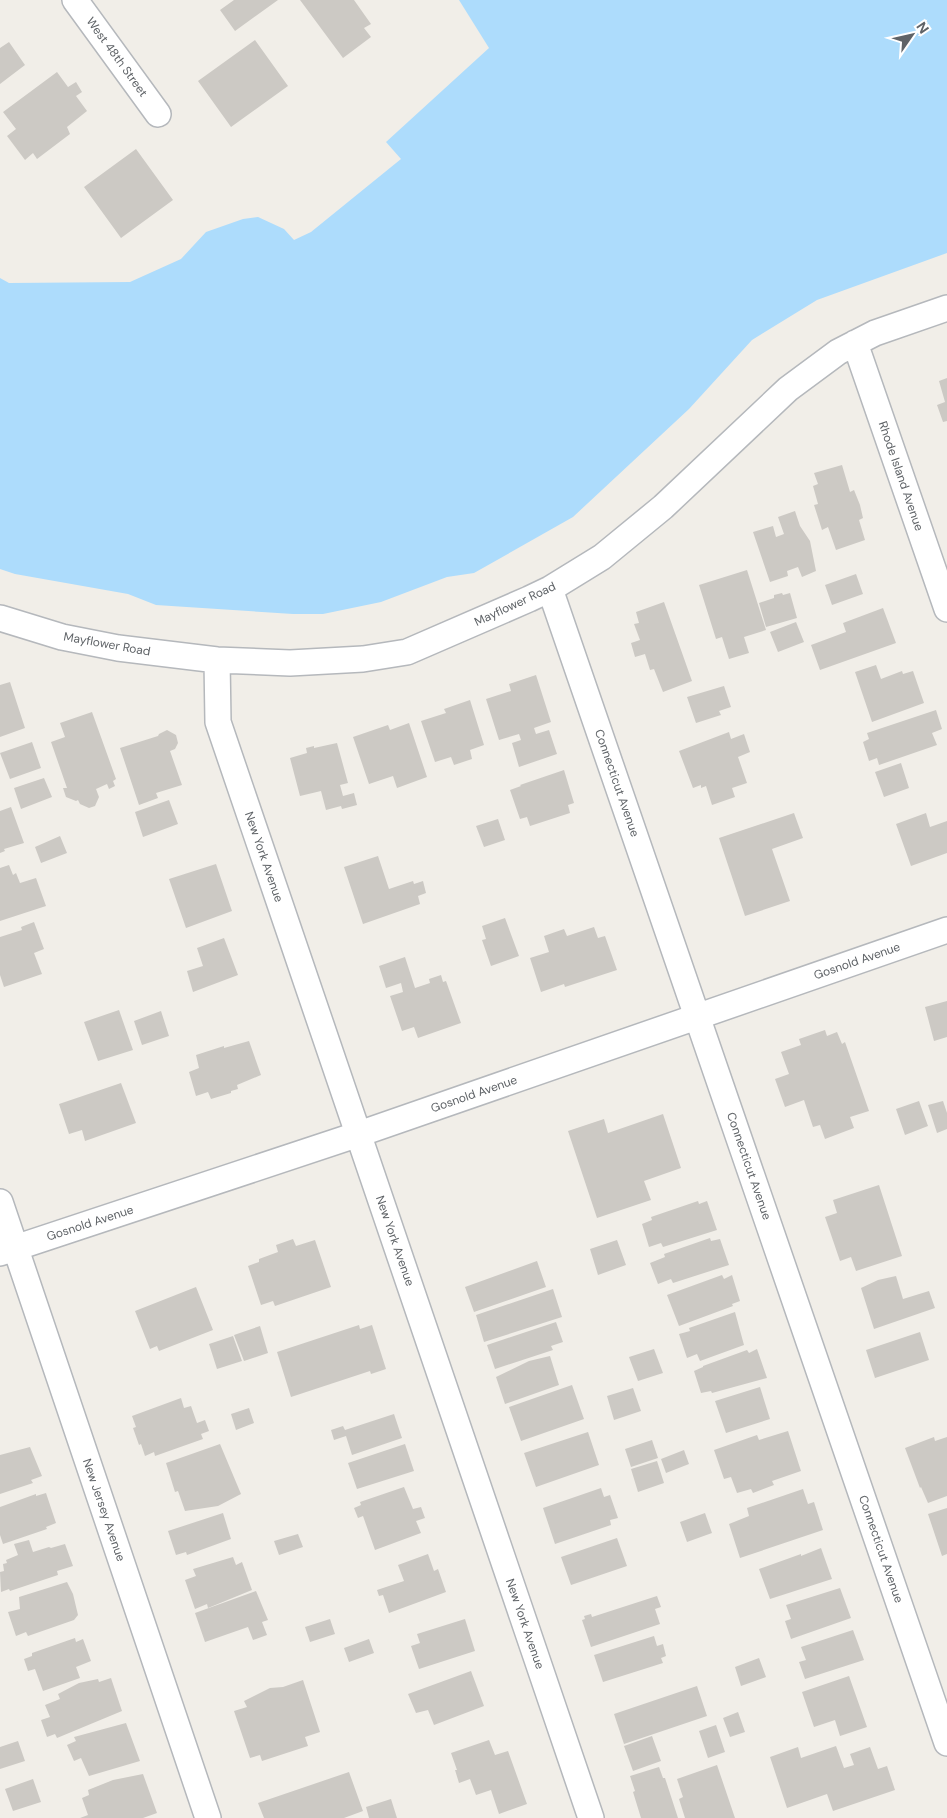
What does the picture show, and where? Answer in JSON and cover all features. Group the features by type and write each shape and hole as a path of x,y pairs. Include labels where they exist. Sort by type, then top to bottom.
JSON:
{"street":[{"name":"West 48th Street","path":"75,0 158,114"},
{"name":"Mayflower Road","path":"0,618 62,637 109,646 217,660 290,663 363,659 407,652 550,589 602,557 663,507 788,389 838,352 875,333 947,308"},
{"name":"Rhode Island Avenue","path":"855,343 947,610"},
{"name":"Connecticut Avenue","path":"550,589 947,1743"},
{"name":"New York Avenue","path":"217,660 218,722 591,1818"},
{"name":"Gosnold Avenue","path":"8,1251 359,1134 947,930"},
{"name":"New Jersey Avenue","path":"0,1202 8,1251 208,1818"}],"water":[{"path":"459,0 947,0 947,253 817,300 752,340 689,409 573,517 474,573 447,577 381,602 323,614 293,614 156,605 128,594 15,574 0,569 0,278 9,283 130,282 181,259 206,232 243,219 258,217 284,229 294,240 311,232 401,159 386,142 489,48"}],"building":[{"path":"234,0 278,0 235,31 220,10"},
{"path":"300,0 354,0 371,24 364,28 371,37 343,58"},
{"path":"255,40 288,86 231,127 198,81"},
{"path":"9,42 25,65 0,84 0,48"},
{"path":"57,72 68,87 76,82 82,92 76,96 87,111 67,127 70,134 37,159 33,153 25,160 7,136 16,129 3,112"},
{"path":"136,149 173,200 121,238 84,187"},
{"path":"947,378 947,421 943,422 937,405 945,402 939,381"},
{"path":"842,465 850,492 854,490 860,505 863,518 859,520 865,540 836,550 828,527 822,530 814,505 818,504 813,486 818,484 814,473"},
{"path":"795,511 800,526 810,541 816,571 802,577 798,567 787,571 788,576 770,582 753,532 773,526 776,537 784,534 778,517"},
{"path":"747,570 766,630 744,637 749,653 729,659 722,637 716,639 699,585"},
{"path":"856,574 863,594 832,605 825,585"},
{"path":"782,593 783,595 790,593 797,618 766,627 759,603"},
{"path":"664,602 692,681 663,692 654,669 650,670 645,654 635,657 631,643 640,640 634,624 639,623 636,612"},
{"path":"883,608 896,643 820,670 811,645 846,632 843,623"},
{"path":"796,622 804,642 778,652 770,632"},
{"path":"876,665 881,679 902,671 903,674 913,671 924,703 872,722 855,672"},
{"path":"536,675 551,722 534,728 536,734 549,730 557,754 519,767 512,743 521,740 519,734 499,740 486,699 511,691 509,684"},
{"path":"10,682 25,728 0,737 0,685"},
{"path":"724,686 731,707 719,711 721,715 696,723 687,697"},
{"path":"470,700 484,745 470,750 472,759 454,765 451,757 435,762 421,721 446,713 444,709"},
{"path":"936,710 942,729 932,733 937,745 879,765 877,758 869,761 863,742 869,739 867,733"},
{"path":"92,712 116,779 113,781 115,786 109,789 107,784 96,789 99,797 95,806 89,808 80,804 78,800 66,797 63,788 67,788 51,742 65,737 60,723"},
{"path":"409,723 427,777 397,788 393,776 369,784 353,737 388,725 390,730"},
{"path":"167,730 176,735 178,743 175,749 170,751 182,785 156,793 158,798 139,805 120,748 158,736"},
{"path":"729,732 731,739 744,734 750,752 738,757 747,783 732,788 735,797 712,805 706,786 701,788 701,785 693,788 679,751"},
{"path":"32,742 41,768 10,779 0,753"},
{"path":"337,743 348,783 340,785 343,796 354,793 357,805 342,809 341,806 326,810 321,791 300,796 290,758 307,753 306,748"},
{"path":"901,763 909,788 884,797 875,772"},
{"path":"564,770 574,803 568,805 570,813 530,826 527,817 520,819 510,790"},
{"path":"44,778 52,797 21,809 14,788"},
{"path":"169,800 178,824 143,837 135,812"},
{"path":"11,807 24,843 4,849 5,851 0,853 0,811"},
{"path":"794,813 803,838 772,849 790,901 745,916 719,838"},
{"path":"926,813 930,827 947,821 947,853 911,866 896,824"},
{"path":"498,819 505,840 484,847 476,826"},
{"path":"60,836 67,853 41,863 35,847"},
{"path":"378,856 389,889 413,881 414,884 423,881 426,893 418,896 420,904 363,924 344,867"},
{"path":"216,864 232,911 186,928 169,879"},
{"path":"9,865 13,875 16,873 20,883 36,878 46,906 0,921 0,868"},
{"path":"505,918 519,956 491,966 482,940 486,939 482,926"},
{"path":"34,922 44,949 34,953 42,974 4,987 0,975 0,937 22,930 21,927"},
{"path":"594,927 598,938 605,936 617,970 565,987 564,984 541,992 530,958 549,952 544,936 564,929 567,936"},
{"path":"224,938 238,975 193,992 187,971 203,966 197,948"},
{"path":"405,957 415,988 430,983 429,979 441,975 443,982 446,981 461,1023 418,1038 414,1027 402,1031 390,996 403,992 401,983 386,988 379,966"},
{"path":"947,1001 947,1037 934,1041 925,1007"},
{"path":"119,1010 133,1050 98,1061 84,1022"},
{"path":"161,1011 169,1036 142,1045 134,1021"},
{"path":"825,1030 827,1036 837,1032 842,1044 845,1042 869,1111 850,1117 854,1128 825,1139 820,1125 813,1127 804,1100 785,1107 775,1079 789,1074 781,1052 801,1045 799,1039"},
{"path":"249,1041 261,1075 237,1085 238,1089 231,1091 231,1093 211,1099 208,1092 196,1096 189,1072 199,1068 196,1055 224,1046 224,1048"},
{"path":"121,1083 136,1123 85,1141 82,1130 69,1134 59,1104"},
{"path":"919,1101 928,1126 905,1135 896,1109"},
{"path":"943,1101 947,1113 947,1129 937,1133 928,1105"},
{"path":"663,1114 681,1168 644,1181 651,1200 597,1218 568,1131 604,1119 608,1133"},
{"path":"879,1185 902,1256 856,1271 851,1257 840,1261 825,1217 837,1213 833,1200"},
{"path":"698,1201 699,1204 707,1201 717,1230 663,1247 661,1243 649,1247 642,1224 652,1220 651,1217"},
{"path":"710,1238 711,1241 720,1239 729,1265 673,1283 671,1279 658,1284 650,1263 665,1257 664,1254"},
{"path":"293,1239 296,1246 315,1240 331,1287 275,1306 273,1301 261,1305 248,1266 259,1262 259,1259 278,1252 276,1245"},
{"path":"617,1240 626,1265 598,1275 590,1249"},
{"path":"537,1261 546,1287 474,1312 465,1287"},
{"path":"722,1275 724,1279 732,1275 740,1301 732,1304 733,1306 679,1326 667,1295"},
{"path":"896,1276 903,1299 929,1291 935,1308 874,1329 861,1288 878,1280"},
{"path":"196,1287 213,1330 159,1351 157,1346 150,1349 135,1311"},
{"path":"553,1289 562,1317 484,1342 476,1315"},
{"path":"735,1312 744,1345 700,1361 697,1354 687,1358 679,1334 690,1331 689,1328"},
{"path":"556,1322 563,1342 551,1346 553,1350 495,1369 487,1345"},
{"path":"359,1325 360,1329 372,1325 386,1369 371,1374 370,1371 291,1397 277,1352"},
{"path":"260,1326 268,1353 244,1361 234,1335"},
{"path":"920,1332 929,1360 875,1378 866,1350"},
{"path":"233,1336 242,1361 217,1369 209,1344"},
{"path":"654,1349 663,1373 638,1381 629,1357"},
{"path":"757,1349 767,1378 712,1393 711,1391 701,1393 694,1371 747,1350 749,1353"},
{"path":"550,1356 559,1385 505,1404 496,1377 529,1361"},
{"path":"572,1385 584,1419 521,1441 509,1407"},
{"path":"760,1387 770,1419 726,1433 715,1401"},
{"path":"633,1388 641,1411 614,1420 607,1396"},
{"path":"181,1398 184,1408 191,1406 197,1423 205,1420 209,1431 201,1434 203,1439 155,1456 154,1452 145,1456 133,1428 136,1427 132,1416"},
{"path":"249,1408 254,1423 236,1430 231,1414"},
{"path":"394,1414 402,1438 352,1455 346,1436 334,1440 331,1430 343,1426 345,1430"},
{"path":"788,1431 801,1471 772,1481 774,1485 753,1493 751,1489 737,1493 731,1477 724,1479 714,1450 757,1435 759,1440"},
{"path":"588,1432 599,1465 536,1487 524,1453"},
{"path":"934,1437 935,1441 947,1437 947,1496 928,1503 920,1488 905,1448"},
{"path":"652,1440 658,1458 631,1467 625,1449"},
{"path":"220,1444 241,1494 218,1506 185,1511 178,1491 175,1492 166,1463"},
{"path":"405,1444 414,1471 357,1489 348,1463"},
{"path":"30,1447 42,1476 31,1480 33,1483 0,1494 0,1455"},
{"path":"684,1450 689,1464 666,1473 661,1459"},
{"path":"657,1461 664,1483 638,1492 631,1469"},
{"path":"404,1487 413,1509 421,1507 425,1518 416,1521 421,1533 375,1550 363,1516 358,1518 354,1508 361,1505 360,1502"},
{"path":"601,1488 604,1497 610,1495 618,1518 610,1520 611,1525 555,1544 543,1508"},
{"path":"803,1489 808,1504 814,1502 823,1530 740,1558 729,1524 749,1516 747,1508"},
{"path":"46,1493 56,1523 46,1527 47,1529 3,1544 0,1535 0,1507 36,1494 36,1496"},
{"path":"947,1508 947,1554 942,1556 928,1514"},
{"path":"223,1513 231,1539 187,1555 186,1552 176,1555 168,1531"},
{"path":"705,1513 712,1533 687,1542 680,1522"},
{"path":"298,1534 303,1547 279,1555 274,1541"},
{"path":"617,1538 627,1566 571,1585 561,1557"},
{"path":"29,1540 33,1552 65,1544 73,1566 57,1571 58,1575 10,1591 9,1589 1,1592 0,1572 4,1571 3,1564 7,1563 6,1560 18,1555 14,1544"},
{"path":"821,1548 832,1579 770,1599 759,1569"},
{"path":"428,1554 434,1571 438,1569 446,1592 389,1613 383,1595 379,1596 377,1590 404,1581 398,1565"},
{"path":"233,1557 236,1565 242,1562 252,1590 208,1608 207,1604 195,1609 185,1580 196,1576 193,1569"},
{"path":"67,1582 73,1594 78,1615 74,1620 28,1636 26,1632 16,1636 8,1612 20,1609 19,1597"},
{"path":"840,1588 851,1618 791,1639 785,1621 791,1619 786,1605"},
{"path":"256,1591 268,1620 262,1622 267,1635 253,1640 248,1627 205,1642 195,1613"},
{"path":"657,1596 661,1607 655,1609 660,1624 591,1647 582,1620 585,1619 584,1616 591,1614 592,1617"},
{"path":"330,1619 335,1634 310,1642 305,1627"},
{"path":"465,1619 475,1651 419,1669 411,1646 420,1643 417,1634"},
{"path":"853,1630 864,1660 805,1679 799,1662 806,1660 801,1647"},
{"path":"654,1636 657,1646 663,1644 666,1656 661,1658 663,1663 603,1682 594,1655"},
{"path":"75,1638 76,1642 83,1639 91,1661 76,1667 80,1678 43,1691 35,1669 28,1671 24,1659 32,1656 32,1653"},
{"path":"369,1639 374,1653 349,1662 344,1648"},
{"path":"759,1658 766,1677 741,1686 735,1667"},
{"path":"471,1671 484,1706 434,1725 428,1710 416,1713 408,1694"},
{"path":"849,1676 867,1727 840,1736 835,1720 814,1727 802,1692"},
{"path":"111,1678 122,1711 57,1738 55,1734 47,1737 41,1720 50,1717 45,1705 60,1699 58,1694 79,1683 98,1679 99,1682"},
{"path":"303,1680 320,1732 305,1737 308,1746 262,1761 260,1755 250,1758 234,1711 247,1707 244,1701 270,1688 283,1687"},
{"path":"697,1686 707,1716 624,1744 614,1714"},
{"path":"738,1712 745,1732 730,1737 723,1718"},
{"path":"126,1723 140,1761 89,1776 81,1758 74,1761 67,1745 76,1741 74,1737"},
{"path":"716,1725 725,1752 708,1758 699,1731"},
{"path":"652,1736 661,1761 633,1771 624,1746"},
{"path":"489,1740 495,1755 508,1751 527,1804 499,1814 491,1790 476,1795 470,1779 459,1783 451,1753"},
{"path":"18,1741 25,1761 0,1769 0,1747"},
{"path":"836,1746 844,1768 854,1765 850,1754 870,1747 878,1769 887,1766 895,1790 833,1811 827,1794 787,1808 770,1757 798,1747 801,1758"},
{"path":"717,1765 735,1818 685,1818 679,1799 683,1797 677,1779"},
{"path":"659,1767 663,1778 665,1778 678,1818 641,1818 630,1776"},
{"path":"349,1772 363,1811 344,1818 264,1818 258,1803"},
{"path":"143,1774 157,1813 143,1818 80,1818 88,1815 82,1798 89,1795 88,1790 113,1780"},
{"path":"33,1779 41,1802 13,1811 5,1789"},
{"path":"391,1799 397,1818 369,1818 366,1807"}]}
